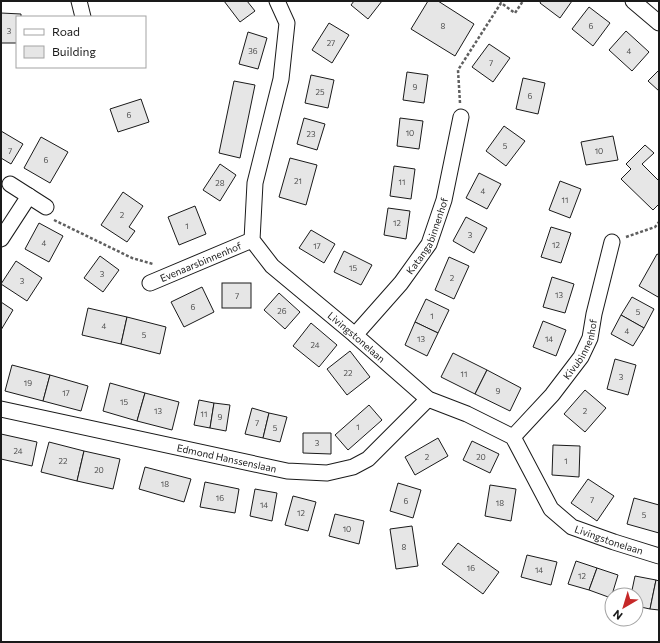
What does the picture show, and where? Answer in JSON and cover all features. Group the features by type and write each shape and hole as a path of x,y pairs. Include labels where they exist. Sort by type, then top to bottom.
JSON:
{"street":[{"path":"79,1 83,16"},
{"path":"252,240 255,183 281,79 288,23 278,1"},
{"path":"634,1 659,23"},
{"name":"Katangabinnenhof","path":"355,335 401,283 429,244 444,200 461,117"},
{"path":"10,184 46,207"},
{"path":"1,239 29,196"},
{"name":"Evenaarsbinnenhof","path":"150,283 252,240"},
{"name":"Livingstonelaan","path":"252,240 272,266 355,335 428,399 467,414 513,437 551,509 572,527 659,556"},
{"name":"Kivubinnenhof","path":"513,437 552,395 581,357 590,338 594,314 612,242"},
{"name":"Edmond Hanssenslaan","path":"1,409 287,471 327,474 352,467 368,459 428,399"}],"path":[{"path":"461,117 458,70 500,3 514,13 523,1"},
{"path":"46,207 50,218 72,229 132,258 177,271"},
{"path":"612,242 655,227 659,222"}],"building":[{"path":"224,1 247,1 255,11 240,22"},
{"path":"354,1 382,1 368,19 351,5"},
{"path":"428,1 438,1 474,24 455,56 411,29"},
{"path":"541,1 572,1 560,18 540,3"},
{"path":"589,7 610,23 593,46 572,29"},
{"path":"1,13 21,14 21,16 16,16 16,43 1,43"},
{"path":"329,23 349,35 332,63 312,50"},
{"path":"626,31 649,52 632,71 609,50"},
{"path":"248,32 267,38 258,69 239,64"},
{"path":"489,44 510,58 493,82 472,67"},
{"path":"659,70 659,91 648,81"},
{"path":"407,72 428,75 424,103 403,100"},
{"path":"311,75 334,80 328,108 305,103"},
{"path":"523,78 545,83 538,114 516,109"},
{"path":"234,81 255,85 240,158 219,153"},
{"path":"141,99 149,122 118,132 110,109"},
{"path":"304,118 325,124 317,150 297,144"},
{"path":"400,118 423,121 419,149 397,146"},
{"path":"504,126 525,141 506,166 486,151"},
{"path":"1,131 23,144 11,164 1,158"},
{"path":"613,136 618,160 586,165 581,142"},
{"path":"41,137 68,152 50,183 24,168"},
{"path":"645,145 654,153 642,164 659,181 659,204 653,210 621,179 631,169 626,164"},
{"path":"290,158 317,165 306,205 279,197"},
{"path":"220,164 236,175 220,201 203,190"},
{"path":"394,166 415,169 411,199 390,196"},
{"path":"479,173 501,184 487,209 466,198"},
{"path":"560,181 581,189 570,218 549,210"},
{"path":"123,192 143,206 129,227 135,231 127,242 101,225"},
{"path":"195,206 206,234 179,245 168,217"},
{"path":"388,208 410,211 406,239 384,235"},
{"path":"466,217 487,228 474,253 453,241"},
{"path":"39,223 63,236 49,262 25,249"},
{"path":"551,227 571,233 561,263 541,257"},
{"path":"311,230 335,244 324,263 299,248"},
{"path":"344,251 372,265 361,285 334,272"},
{"path":"657,254 659,255 658,297 639,286"},
{"path":"100,256 119,270 103,292 84,278"},
{"path":"449,257 469,266 454,299 435,290"},
{"path":"16,261 42,278 27,301 1,284"},
{"path":"552,277 574,284 565,313 543,307"},
{"path":"222,283 251,283 251,308 222,308"},
{"path":"202,287 214,312 184,327 171,302"},
{"path":"279,293 300,312 285,329 264,310"},
{"path":"632,297 654,309 644,328 621,315"},
{"path":"426,299 449,310 438,333 415,322"},
{"path":"1,302 13,310 1,330"},
{"path":"88,308 127,317 121,344 82,335"},
{"path":"621,315 644,328 633,346 611,334"},
{"path":"127,317 166,327 160,354 121,344"},
{"path":"543,321 566,330 556,356 533,347"},
{"path":"415,322 438,333 427,356 405,345"},
{"path":"311,323 337,345 319,367 293,346"},
{"path":"350,351 370,377 347,395 327,369"},
{"path":"453,353 487,370 475,394 441,377"},
{"path":"615,359 636,365 628,395 607,389"},
{"path":"12,365 50,375 43,401 5,391"},
{"path":"487,370 521,388 510,411 475,394"},
{"path":"50,375 88,386 81,411 43,401"},
{"path":"110,383 145,393 137,421 103,411"},
{"path":"585,390 606,408 585,432 564,414"},
{"path":"145,393 179,402 172,430 137,421"},
{"path":"199,400 214,403 210,428 194,425"},
{"path":"214,403 230,405 226,431 210,428"},
{"path":"369,405 382,420 348,450 335,435"},
{"path":"252,408 269,413 263,438 245,434"},
{"path":"269,413 287,417 280,442 263,438"},
{"path":"303,433 331,433 331,454 303,453"},
{"path":"1,434 37,442 32,466 1,459"},
{"path":"438,438 448,456 415,475 405,457"},
{"path":"472,441 499,454 490,473 463,460"},
{"path":"49,442 84,451 77,481 41,472"},
{"path":"553,445 580,446 579,477 552,475"},
{"path":"84,451 120,459 113,489 77,481"},
{"path":"145,467 191,479 184,502 139,489"},
{"path":"588,479 614,496 597,521 571,503"},
{"path":"205,482 239,489 235,513 200,507"},
{"path":"398,483 421,490 413,518 390,511"},
{"path":"490,485 516,489 511,521 485,516"},
{"path":"255,489 277,493 272,521 250,516"},
{"path":"293,496 316,502 308,531 285,525"},
{"path":"634,498 659,505 659,533 627,524"},
{"path":"335,514 364,521 359,544 329,536"},
{"path":"412,526 418,566 396,569 390,529"},
{"path":"458,543 499,572 483,594 442,564"},
{"path":"527,555 557,562 551,585 521,577"},
{"path":"576,561 597,568 589,590 568,584"},
{"path":"597,568 618,575 614,587 604,587 604,595 589,590"},
{"path":"635,576 656,580 650,609 644,608 644,587 633,587"},
{"path":"656,580 659,581 659,610 650,609"}]}
